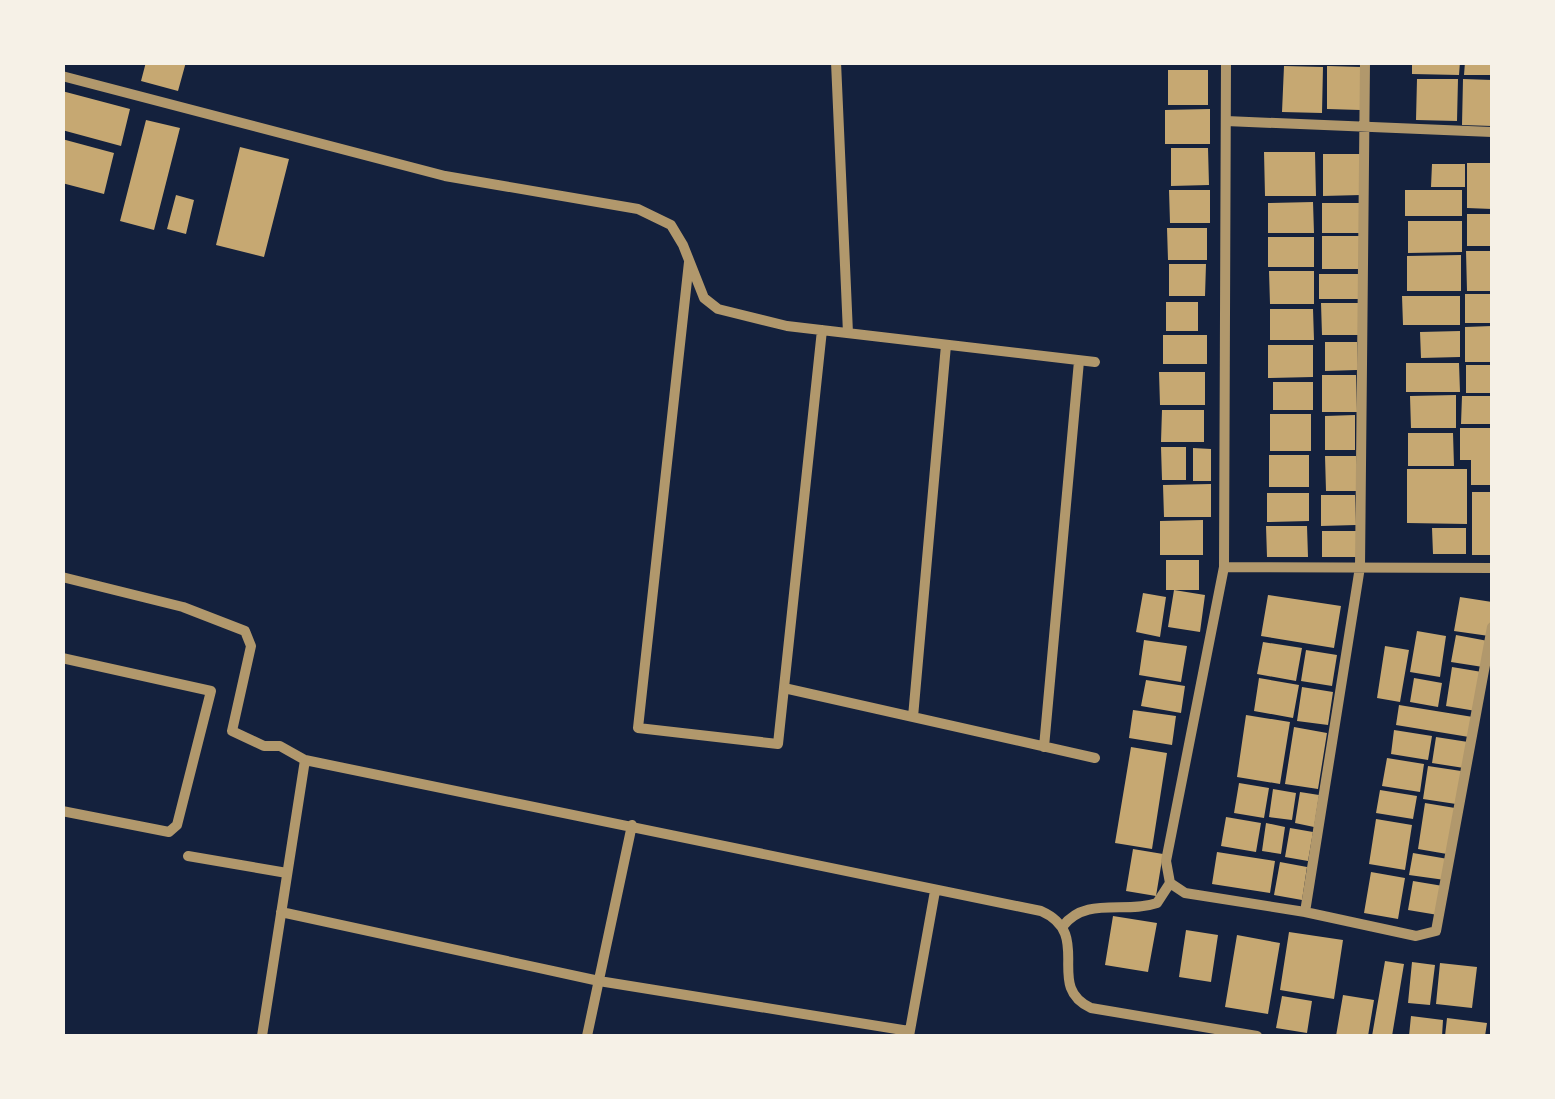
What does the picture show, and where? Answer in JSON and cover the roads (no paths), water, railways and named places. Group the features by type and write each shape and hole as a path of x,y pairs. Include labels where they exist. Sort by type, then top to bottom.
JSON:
{"street":[{"path":"836,62 848,333"},
{"path":"1226,62 1224,567 1166,861 1170,883 1185,893 1305,912 1416,936 1432,934 1438,927 1492,626"},
{"path":"1305,912 1360,568 1365,62"},
{"path":"62,76 444,176 638,209 671,225 704,298 718,310 788,326 1095,362"},
{"path":"1226,121 1492,132"},
{"path":"689,261 638,728 778,744 822,330"},
{"path":"912,717 946,345"},
{"path":"1044,747 1080,361"},
{"path":"1224,567 1492,568"},
{"path":"62,576 183,607 238,627 250,636 232,730 264,746 280,746 305,760 1041,911 1068,934 1069,988 1080,1003 1257,1036"},
{"path":"62,658 211,692 177,824 169,832 62,811"},
{"path":"784,688 1095,758"},
{"path":"262,1036 305,760"},
{"path":"587,1036 632,826"},
{"path":"188,856 287,873"},
{"path":"1063,926 1070,916 1085,910 1132,908 1156,902 1170,883"},
{"path":"281,912 599,980 909,1034 935,890"}]}
